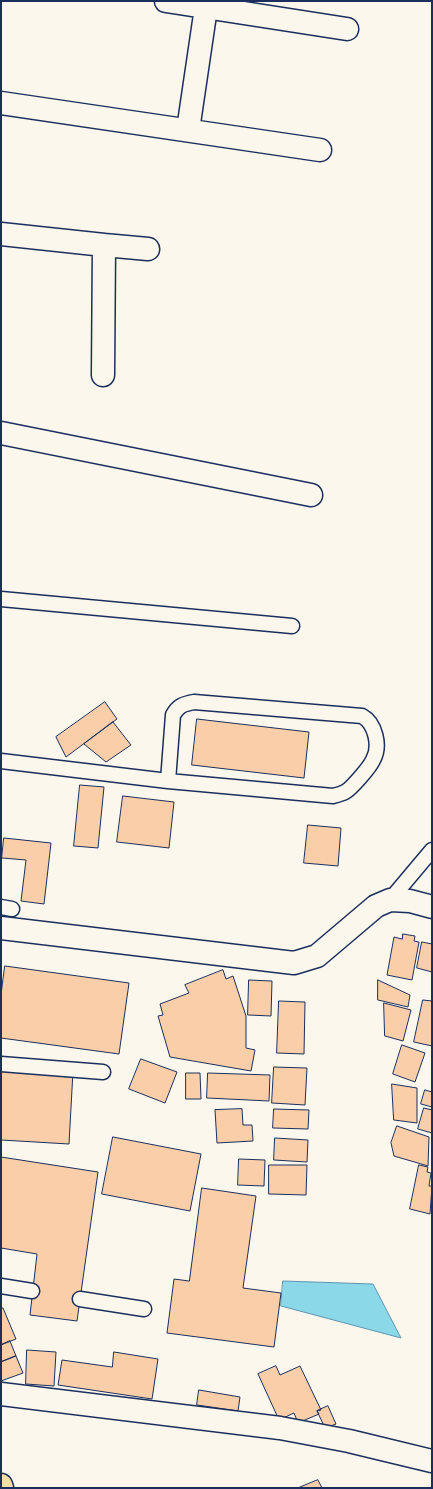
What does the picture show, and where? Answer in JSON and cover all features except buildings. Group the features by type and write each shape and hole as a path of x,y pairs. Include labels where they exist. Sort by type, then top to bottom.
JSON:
{"main road":[{"path":"1,1484 2,1488"}],"street":[{"path":"166,1 206,4 347,29"},
{"path":"188,130 206,4"},
{"path":"1,103 320,150"},
{"path":"1,234 148,249"},
{"path":"103,375 104,245"},
{"path":"1,433 312,495"},
{"path":"1,928 294,963 317,956 376,906 390,900 410,901 432,907"},
{"path":"1,1394 280,1428 349,1441 432,1461"}],"lane":[{"path":"1,599 292,626"},
{"path":"1,761 168,781 333,796 346,792 373,760 376,754 375,733 370,723 362,716 194,702 184,704 177,707 173,715 168,781"},
{"path":"390,900 432,850"},
{"path":"1,1064 103,1072"},
{"path":"1,1286 32,1291"},
{"path":"80,1300 144,1309"}],"water":[{"path":"283,1281 373,1284 401,1338 281,1306"}]}
